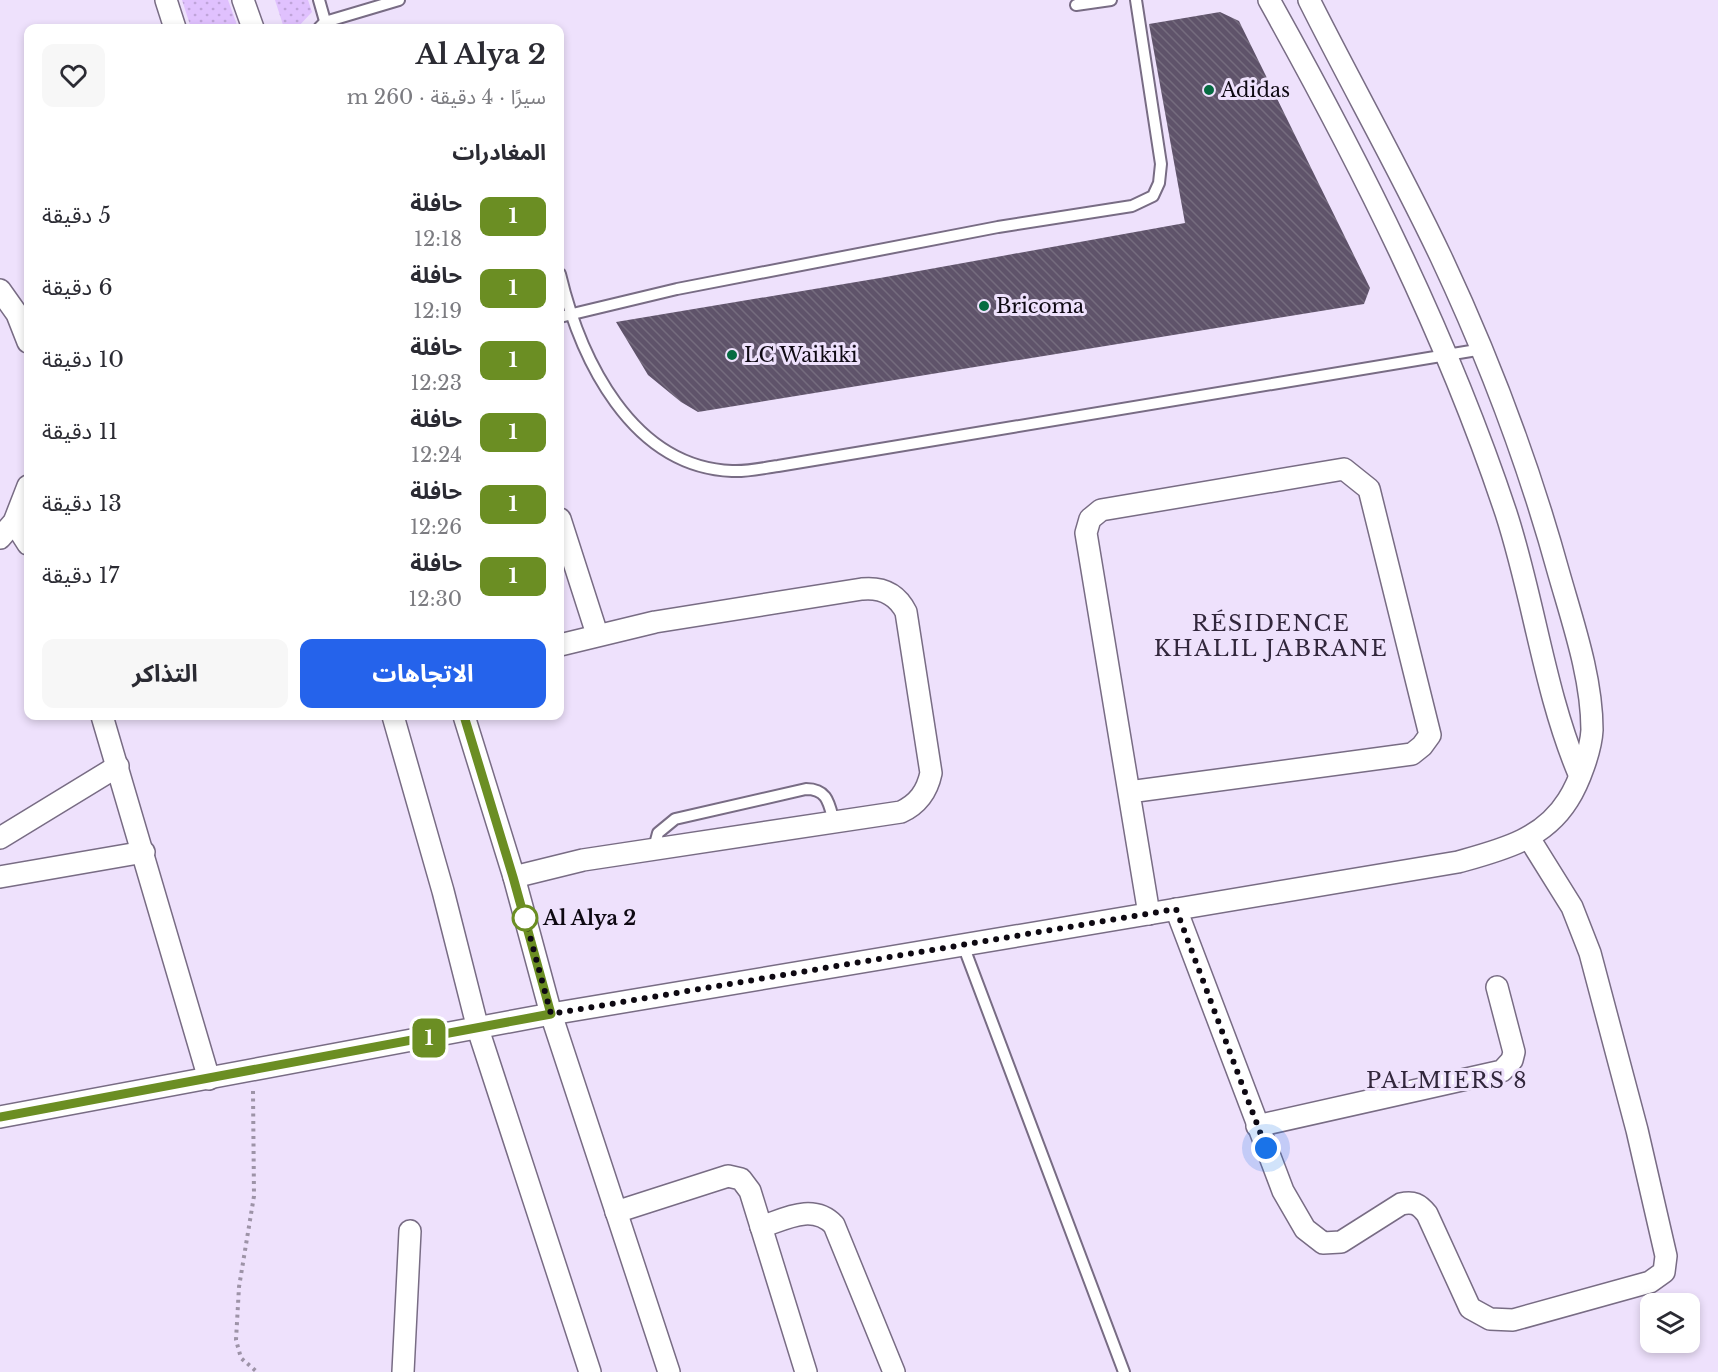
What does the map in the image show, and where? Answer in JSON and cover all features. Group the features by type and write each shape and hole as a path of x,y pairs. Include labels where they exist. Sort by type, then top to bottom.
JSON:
{"street":[{"path":"166,0 174,24"},
{"path":"243,0 251,24"},
{"path":"1269,0 1342,132 1448,355 1506,514 1539,632 1563,735 1579,774"},
{"path":"0,1117 551,1014 1458,862 1529,838 1555,818 1569,799 1592,733 1586,683 1572,621 1532,479 1483,349 1407,189 1309,0"},
{"path":"0,290 17,314 24,332"},
{"path":"1129,792 1412,754 1422,746 1430,735 1369,489 1358,478 1344,470 1101,510 1090,519 1086,533 1149,914"},
{"path":"24,494 7,530 24,541"},
{"path":"564,531 597,634"},
{"path":"513,877 583,860 654,848 901,812 918,801 929,784 931,764 906,612 892,594 872,588 862,589 655,622 597,634 564,644"},
{"path":"103,720 209,1078"},
{"path":"394,720 443,891 478,1029 590,1372"},
{"path":"465,720 513,877 551,1014 669,1372"},
{"path":"0,838 118,766"},
{"path":"1176,909 1283,1191 1305,1229 1323,1243 1341,1242 1401,1204 1411,1202 1420,1205 1427,1214 1470,1308 1490,1318 1513,1320 1650,1282 1664,1272 1666,1256 1635,1119 1590,953 1572,907 1529,838"},
{"path":"0,877 144,852"},
{"path":"1257,1126 1502,1071 1512,1060 1514,1052 1497,987"},
{"path":"616,1212 728,1176 735,1177 747,1185 806,1372"},
{"path":"760,1227 809,1212 823,1215 834,1225 894,1372"},
{"path":"403,1372 410,1232"}],"lane":[{"path":"319,0 324,24"},
{"path":"330,24 399,0"},
{"path":"1076,5 1111,0"},
{"path":"1136,0 1161,164 1159,183 1153,196 1145,202 1108,212 998,227 698,285 565,316 599,378 631,423 672,455 700,465 732,471 778,466 1483,349"},
{"path":"654,848 657,833 675,819 806,789 820,791 827,797 834,822"},
{"path":"963,945 1124,1372"}],"path":[{"path":"254,1070 254,1196 239,1287 236,1340 242,1358 257,1372"}],"shaded area":[{"path":"182,0 228,0 237,24 190,24"},
{"path":"275,0 308,0 312,12 301,24 283,24"}],"building":[{"path":"1220,12 1239,21 1370,288 1364,304 698,412 681,402 648,375 616,322 880,278 1185,223 1149,24"}],"bus line":[{"name":"1","path":"0,1117 551,1014 513,877 465,720"}],"place":[{"name":"Adidas","path":"1209,90"},
{"name":"Bricoma","path":"984,306"},
{"name":"LC Waikiki","path":"732,355"},
{"name":"Al Alya 2","path":"525,918"}],"district":[{"name":"RÉSIDENCE KHALIL JABRANE","path":"1271,636"},
{"name":"PALMIERS 8","path":"1447,1080"}],"route":[{"path":"525,918 551,1014 1176,909 1266,1148"}]}
